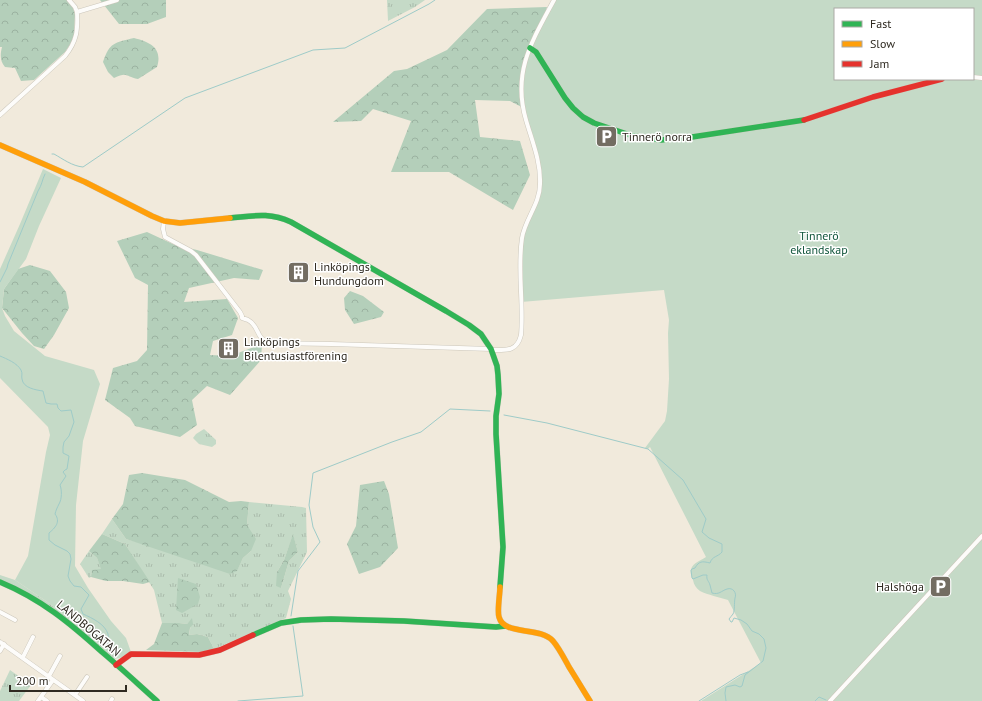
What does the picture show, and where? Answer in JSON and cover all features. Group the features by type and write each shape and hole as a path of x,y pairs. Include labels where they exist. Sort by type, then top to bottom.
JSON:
{"street":[{"path":"0,115 70,50 75,38 77,12 69,0"},
{"path":"77,12 117,0"},
{"path":"164,221 163,229 165,236 196,255 240,312 242,318 248,320 255,326 260,337 264,341 270,343 347,344 506,350 514,348 517,346 520,339 521,328 521,245 524,231 538,201 540,187 539,167 525,118 521,94 521,81 523,66 530,48 537,31 554,0"},
{"path":"530,48 536,52 565,98 583,117 594,123 633,136 661,140 692,137 804,120 873,97 938,80"},
{"path":"0,145 79,179 164,221 180,224 264,215 277,216 288,220 469,325 480,334 491,349 497,366 499,386 496,434 503,547 498,616 505,626 512,629 532,631 542,634 552,640 590,701"},
{"path":"830,701 982,536"},
{"name":"LANDBOGATAN","path":"0,582 28,595 72,625 157,701"},
{"path":"0,612 15,620"},
{"path":"116,664 130,654 206,654 220,650 281,623 302,620 331,619 404,621 496,627 505,626"},
{"path":"23,657 33,637"},
{"path":"0,651 2,643 83,701"},
{"path":"48,676 60,656"},
{"path":"75,695 87,677"},
{"path":"38,701 53,680"},
{"path":"41,697 47,701"}],"green space":[{"path":"0,0 67,0 73,7 75,15 74,35 71,43 65,52 34,80 21,81 15,68 5,67 1,60 2,47 0,47"},
{"path":"100,0 166,0 166,17 147,24 119,24"},
{"path":"387,0 425,0 388,21"},
{"name":"Tinnerö eklandskap","path":"554,0 982,0 982,701 701,701 761,663 728,600 710,595 696,588 691,575 691,568 706,557 650,447 648,449 645,448 665,421 667,411 669,379 669,320 664,290 521,302 522,240 539,195 540,174 521,97 527,56"},
{"path":"547,7 532,58 539,116 510,101 475,100 480,137 520,141 530,175 513,210 449,172 391,172 411,121 373,109 361,121 333,122 394,71 407,69 447,50 487,9"},
{"path":"134,38 154,47 158,55 157,67 138,79 127,75 114,78 108,72 103,62 108,51 114,44"},
{"path":"43,169 61,178 26,259 4,289 2,308 14,331 45,356 94,370 100,384 83,441 76,505 75,566 111,621 126,638 131,652 115,657 78,625 15,580 28,556 50,435 48,427 0,378 0,269"},
{"path":"147,232 175,245 197,250 263,270 259,280 234,278 189,288 184,302 227,299 238,318 232,335 213,341 210,355 230,356 262,344 261,360 230,395 207,386 192,400 197,425 180,437 135,426 130,418 105,400 113,368 137,361 147,350 148,285 135,278 117,241"},
{"path":"30,265 50,271 66,292 69,308 54,335 44,349 34,346 2,308 4,289 18,269"},
{"path":"350,291 363,296 384,312 381,317 354,324 345,310 344,298"},
{"path":"204,429 216,440 216,444 212,447 199,444 193,438"},
{"path":"142,473 185,480 229,502 249,502 247,525 256,539 251,551 243,558 237,571 230,574 126,539 112,519 123,504 129,475"},
{"path":"384,481 389,494 398,548 380,567 359,574 347,544 356,526 360,485"},
{"path":"249,502 306,508 307,552 288,591 291,599 286,618 214,649 208,637 197,634 189,635 192,619 187,624 162,623 154,590 125,544 102,534 112,519 126,539 237,570 243,558 251,551 247,525","holes":["293,535 298,552 289,561 281,588 277,572 284,560"]},
{"path":"102,534 125,544 150,582 143,584 123,581 106,581 91,577 92,570 101,569 97,558 89,551"},
{"path":"293,534 298,552 289,561 281,588 276,586 277,572 284,560"},
{"path":"89,551 97,558 102,570 92,571 91,577 89,578 80,564"},
{"path":"0,575 15,580 46,601 100,644 131,652 124,657 114,659 78,628 0,580"},
{"path":"178,578 196,584 200,597 198,604 182,613 176,610"},
{"path":"192,618 193,624 190,628 189,635 197,634 208,637 214,649 201,652 146,650 154,644 162,623 187,624"},
{"path":"10,670 31,685 19,701 0,701 0,691"}],"waterway":[{"path":"52,154 71,164 83,167 185,98 313,50 345,48 435,0"},
{"path":"0,282 45,174"},
{"path":"0,356 17,365 22,371 22,379 25,385 30,388 43,391 46,403 57,404 61,411 71,410 74,422 63,447 63,453 69,456 67,469 63,472 66,476 60,485 61,497 55,514 57,517 57,522 55,527 49,533 49,540 70,554 71,559 68,576 70,581 74,586 81,587 89,595 81,609 83,614 104,627 108,634 108,647"},
{"path":"291,616 298,571 320,542 313,527 309,505 313,473 421,432 450,409 490,411"},
{"path":"504,415 547,423 648,449 683,480 706,519 702,532 709,538 722,544 722,552 712,559 710,563 701,562 691,570 692,578 707,575 712,593 718,593 729,589 734,591 734,611 733,615 729,619 731,622 734,618 747,624 752,631 759,634 764,639 766,648 763,661 745,675 742,686 740,687 735,685 726,687 726,701"},
{"path":"238,701 303,696 293,626"},
{"path":"699,701 740,675 748,672"},
{"path":"815,701 819,697 826,700"}],"traffic: fast":[{"path":"530,48 536,52 565,98 583,117 594,123 633,136 661,140 692,137 804,120"},
{"path":"230,218 268,216 291,222 446,311 481,334 491,349 497,366 498,375 499,394 496,416 496,434 503,547 500,587"},
{"path":"0,582 29,596 54,612 90,641 157,701"},
{"path":"253,635 281,623 301,620 331,619 404,621 496,627 505,626"}],"traffic: slow":[{"path":"0,145 85,182 164,221 180,223 230,218"},
{"path":"500,587 498,614 502,623 508,627 547,636 553,641 590,701"}],"traffic: jam":[{"path":"804,120 873,97 938,80"},
{"path":"116,665 131,654 199,655 220,650 253,635"}],"place":[{"name":"Tinnerö norra","path":"606,136"},
{"name":"Linköpings Hundungdom","path":"299,273"},
{"name":"Linköpings Bilentusiastförening","path":"229,348"},
{"name":"Halshöga","path":"940,586"}]}
